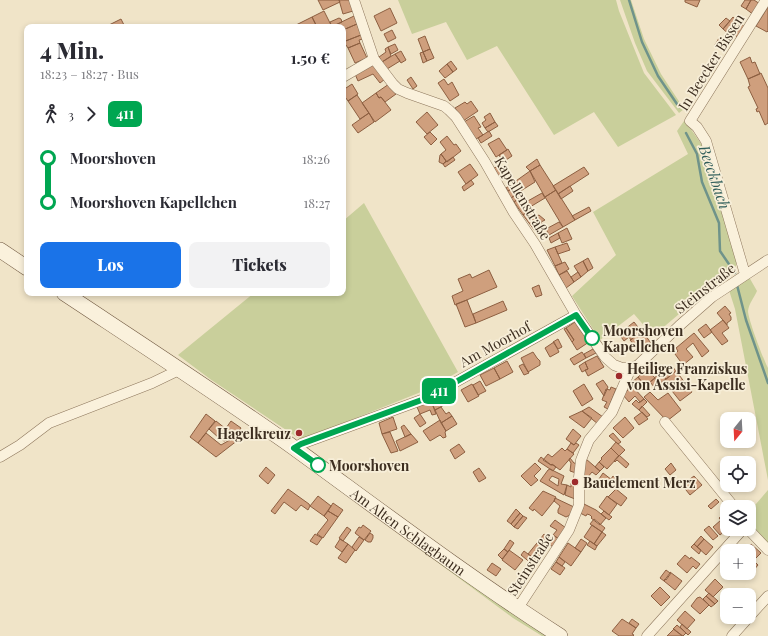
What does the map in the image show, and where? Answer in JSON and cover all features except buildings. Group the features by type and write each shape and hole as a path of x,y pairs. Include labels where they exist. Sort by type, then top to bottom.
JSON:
{"main road":[{"path":"0,250 24,266"},
{"name":"Am Alten Schlagbaum","path":"69,296 294,448 518,608 560,636"}],"street":[{"name":"Kapellenstraße","path":"354,0 374,59 398,89 444,106 456,117 485,162 514,213 535,244 576,315 606,357 614,365 622,368 631,368"},
{"name":"In Beecker Bissen","path":"745,274 706,141 697,127 690,121 766,0"},
{"path":"346,74 374,59"},
{"name":"Steinstraße","path":"518,608 569,530 579,505 579,477 581,460 589,440 612,412 631,368 638,365 712,297 768,260"},
{"name":"Am Moorhof","path":"294,448 301,444 427,398 576,315"},
{"path":"0,457 20,445 49,423 152,383 174,366"},
{"path":"665,422 728,500"},
{"path":"647,636 738,536"},
{"path":"755,536 768,550"},
{"path":"756,609 768,596"},
{"path":"732,636 743,624"}],"green space":[{"path":"398,0 616,0 644,73 676,115 618,147 594,112 554,135 497,46 467,60 446,22 412,34"},
{"path":"620,0 631,0 644,39 661,74 684,109 679,113 647,71 635,43"},
{"path":"684,121 702,145 736,258 736,266 653,336 634,314 600,340 572,296 616,255 593,212 688,154 677,131"},
{"path":"364,203 458,372 426,390 301,440 210,379 178,355 250,296 346,296 346,218"},
{"path":"749,277 757,291 749,305 748,311 756,340 768,368 768,480 735,309 727,284"},
{"path":"768,490 768,547 756,533 756,504"},
{"path":"389,522 551,636 542,636 513,618 387,525"}],"waterway":[{"name":"Beeckbach","path":"629,0 642,42 658,76 679,107"},
{"name":"Beeckbach","path":"686,133 697,154 702,182 719,223 720,251 735,273"},
{"name":"Beeckbach","path":"737,285 746,320 768,383"}],"bus line":[{"name":"411","path":"318,465 294,448 322,436 427,398 576,315 592,338"}],"place":[{"name":"Moorshoven Kapellchen","path":"592,338"},
{"name":"Heilige Franziskus von Assisi-Kapelle","path":"619,376"},
{"name":"Hagelkreuz","path":"299,433"},
{"name":"Moorshoven","path":"318,465"},
{"name":"Bauelement Merz","path":"575,482"}]}
